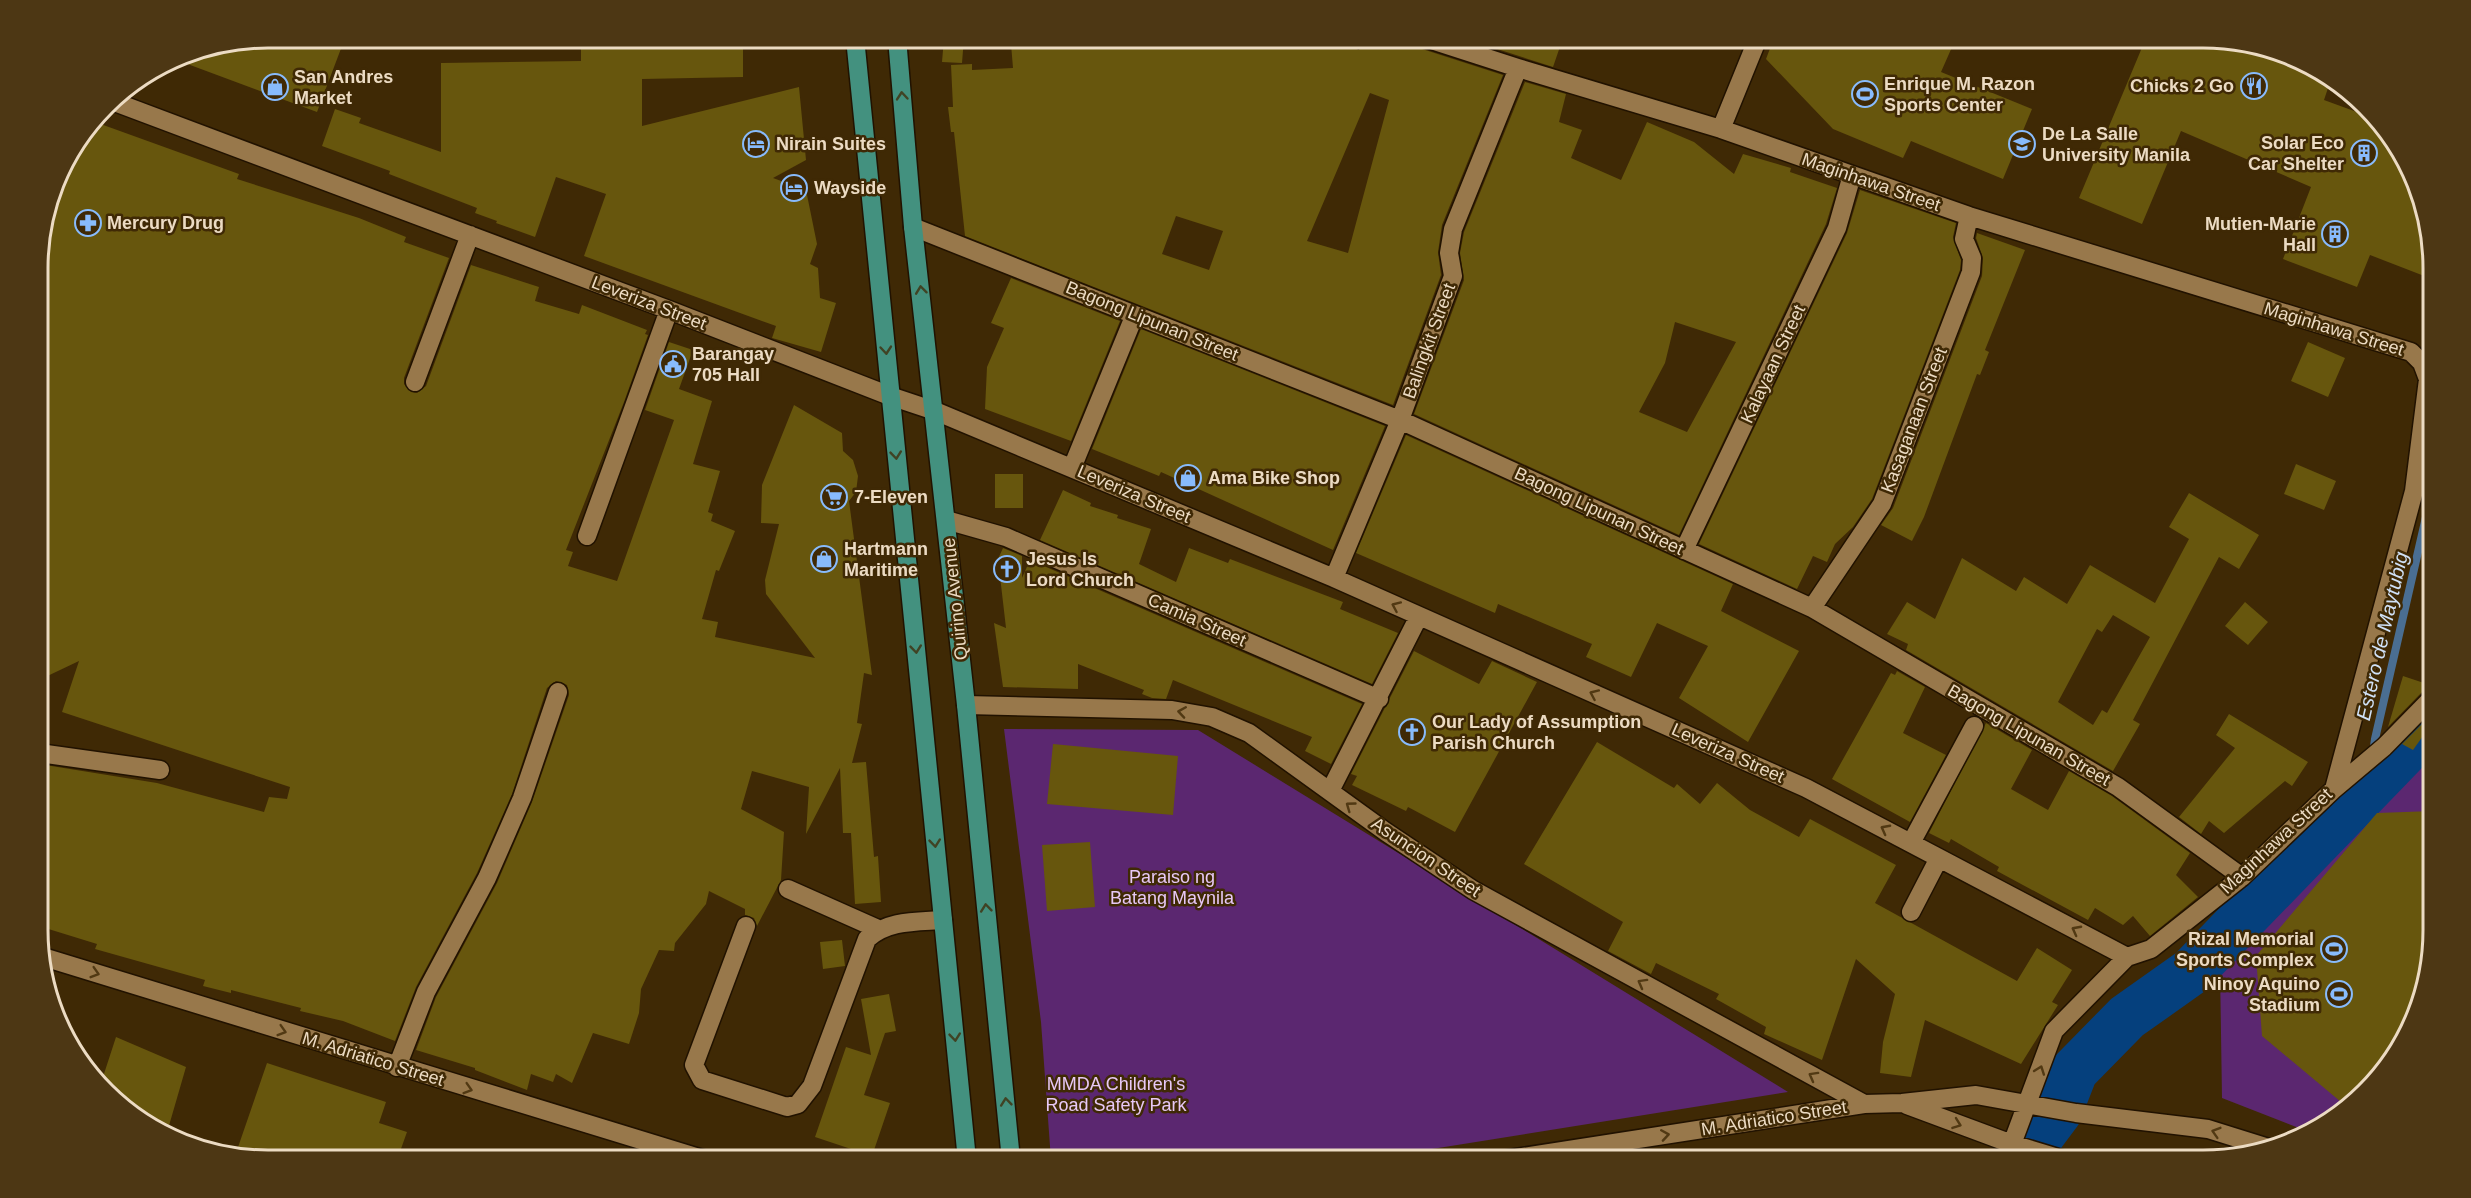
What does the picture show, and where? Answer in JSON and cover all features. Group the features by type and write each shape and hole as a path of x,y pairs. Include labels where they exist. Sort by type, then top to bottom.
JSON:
{"main road":[{"path":"856,48 966,1150"},
{"name":"Quirino Avenue","path":"898,48 913,227 966,705 1010,1150"}],"street":[{"name":"Maginhawa Street","path":"1456,48 1721,129 1969,216 2411,352 2423,366"},
{"path":"1721,129 1754,48"},
{"name":"Balingkit Street","path":"1334,578 1400,420 1453,276 1449,253 1453,229 1518,68"},
{"name":"Leveriza Street","path":"121,105 669,310 890,396 935,411 1334,578 1806,788 2127,957"},
{"name":"Kalayaan Street","path":"1684,550 1837,228 1852,175"},
{"name":"Kasaganaan Street","path":"1812,608 1881,504 1897,467 1971,272 1971,258 1964,239 1969,216"},
{"name":"Bagong Lipunan Street","path":"913,227 1400,420 1812,608 2118,787 2242,877"},
{"path":"415,382 470,235"},
{"path":"587,536 669,310"},
{"path":"1072,468 1131,324"},
{"name":"Maginhawa Street","path":"2015,1145 2032,1106 2054,1030 2127,957 2151,949 2242,877 2334,789 2414,492 2423,419"},
{"name":"Camia Street","path":"946,520 1006,537 1379,699"},
{"path":"1330,791 1379,699 1419,616"},
{"path":"397,1067 426,992 487,878 522,798 558,692"},
{"name":"Asuncion Street","path":"966,705 1172,710 1212,717 1249,733 1473,890 1864,1104"},
{"path":"2334,789 2360,770 2423,707"},
{"path":"1911,843 1974,726"},
{"path":"48,754 160,770"},
{"path":"1911,912 1939,858"},
{"path":"788,889 878,929"},
{"path":"746,926 694,1065 702,1080 787,1107 798,1104 812,1086 867,939 878,929 897,923 943,920"},
{"name":"M. Adriatico Street","path":"50,959 397,1067 653,1150"},
{"name":"M. Adriatico Street","path":"1567,1150 1864,1104 1902,1103 1976,1095 2076,1113 2208,1129 2255,1144"},
{"name":"M. Adriatico Street","path":"1902,1103 2032,1150"}],"green space":[{"name":"Paraiso ng Batang Maynila","path":"1004,729 1198,730 1788,1092 1426,1150 1050,1150 1041,1022"},
{"name":"Rizal Memorial Sports Complex","path":"2423,757 2423,944 2419,973 2400,1027 2386,1052 2368,1075 2337,1104 2298,1128 2222,1098 2220,968"}],"building":[{"path":"254,48 341,48 317,112 187,64 225,52"},
{"path":"581,48 743,48 743,77 642,79 642,126 799,87 806,160 773,178 806,190 817,244 810,264 818,268 820,298 836,303 821,352 772,338 776,326 584,256 606,194 556,177 535,237 475,213 477,208 389,174 390,171 322,146 335,109 361,118 359,123 441,152 441,63 581,61"},
{"path":"943,48 963,48 962,63 942,62"},
{"path":"1011,48 1354,48 1359,50 1360,48 1419,48 1503,75 1442,225 1438,252 1441,275 1393,405 965,236 954,132 951,132 948,107 953,107 951,65 972,64 972,70 1013,68","holes":["1370,93 1389,100 1348,253 1307,241","1176,216 1223,231 1209,270 1162,254"]},
{"path":"1494,48 1560,48 1553,67"},
{"name":"Enrique M. Razon Sports Center","path":"1770,48 1952,48 1941,72 2032,109 2003,179 1911,141 1903,158 1833,129 1766,59"},
{"path":"2142,48 2217,48 2246,52 2287,65 2325,85 2328,87 2324,100 2357,112 2377,134 2400,171 2411,198 2419,225 2423,276 2370,255 2357,287 2283,259 2311,187 2181,131 2142,224 2079,198"},
{"path":"1525,82 1566,94 1559,122 1582,130 1571,158 1621,180 1647,122 1694,142 1734,174 1743,154 1791,168 1790,172 1837,188 1826,224 1679,535 1414,414 1464,280 1460,253 1464,232","holes":["1675,322 1736,342 1687,432 1639,412 1665,363"]},
{"path":"102,124 239,174 237,179 359,218 406,237 404,242 449,258 404,378 404,384 411,392 417,393 426,386 471,265 539,287 535,301 579,314 582,305 647,330 645,334 648,335 624,402 566,550 573,552 568,566 617,581 674,420 645,410 669,342 693,350 679,389 712,401 693,464 720,471 708,512 713,514 711,521 735,531 719,571 716,570 702,619 718,622 715,637 815,658 766,594 765,580 779,524 761,523 762,485 794,405 842,433 843,451 853,460 858,476 856,492 849,501 872,675 864,673 857,723 862,724 852,763 866,762 874,857 878,856 881,902 855,904 851,833 843,833 840,768 806,834 809,787 752,771 741,809 784,832 781,880 757,926 754,918 745,915 745,909 709,891 706,904 675,943 674,951 659,950 641,989 639,1013 629,1044 593,1033 572,1083 556,1074 553,1082 531,1074 527,1090 475,1070 475,1068 416,1050 436,997 497,883 532,802 569,695 567,685 556,681 547,688 512,794 477,873 416,987 395,1041 343,1021 300,1011 301,1008 231,990 231,993 203,986 205,980 95,949 97,944 48,929 48,765 157,783 264,812 269,797 287,799 290,787 62,712 79,661 48,676 48,254 52,225 65,184 85,146"},
{"path":"1860,190 1956,223 1953,237 1961,260 1960,270 1872,499 1853,527 1835,544 1827,562 1813,556 1797,589 1699,544 1847,233"},
{"path":"1977,233 2025,250 1985,350 1989,352 1980,375 1977,374 1924,517 1912,541 1881,525 1893,508 1982,276 1983,258 1976,238"},
{"path":"1011,278 1120,321 1071,441 985,409 987,367 1004,328 991,323"},
{"path":"1141,329 1385,426 1333,550 1161,472 1159,476 1092,449"},
{"path":"2308,342 2345,358 2328,397 2291,381"},
{"path":"1406,435 1733,584 1721,611 1799,651 1748,742 1679,698 1708,646 1657,623 1631,677 1586,657 1592,644 1498,604 1495,613 1356,553"},
{"path":"2296,464 2336,481 2324,510 2284,494"},
{"path":"995,474 1023,474 1023,508 995,508"},
{"path":"1063,490 1091,503 1090,506 1118,515 1117,518 1151,529 1139,564 1176,582 1189,548 1228,563 1230,559 1343,602 1340,609 1398,633 1372,684 1040,540"},
{"path":"2189,493 2259,535 2239,569 2219,557 2133,720 2140,724 2113,771 1906,650 1908,644 1887,634 1907,602 1935,619 1962,558 2016,591 2024,577 2067,604 2090,565 2155,603 2189,539 2169,527","holes":["2113,615 2150,637 2107,713 2102,710 2093,725 2058,702 2097,629 2102,632"]},
{"path":"1003,548 1022,556 1022,578 1030,560 1362,704 1331,764 1305,751 1312,737 1173,680 1166,699 1152,698 1142,694 1144,690 1078,664 1078,689 1003,687 994,623 1006,628 998,559"},
{"path":"2245,602 2268,622 2248,645 2225,626"},
{"path":"1414,651 1479,684 1492,661 1537,682 1455,832 1408,807 1406,811 1352,785 1357,776 1351,774"},
{"path":"1897,671 1925,687 1903,733 1946,755 1910,822 1832,779 1891,673 1895,675"},
{"path":"2403,676 2423,683 2423,691 2388,727"},
{"path":"2229,714 2308,762 2292,786 2285,781 2224,833 2209,821 2201,834 2179,817 2235,748 2216,735"},
{"path":"1986,723 2032,750 2011,789 2048,810 2069,771 2112,796 2190,853 2176,875 2198,897 2150,936 2133,916 2123,925 2095,908 2088,920 1997,871 1999,867 1951,839 1949,843 1929,833"},
{"path":"2423,723 2423,736 2413,750 2402,744"},
{"path":"1597,742 1674,788 1677,784 1700,804 1717,783 1750,810 1799,837 1810,819 1896,865 1875,903 2017,981 2037,948 2072,970 2052,1002 2058,1005 2021,1064 1925,1020 1911,1077 1880,1073 1883,1042 1895,994 1856,959 1822,1060 1764,1034 1766,1027 1716,999 1719,994 1656,963 1651,974 1608,951 1623,922 1524,864"},
{"path":"1053,744 1178,756 1173,815 1047,804"},
{"name":"Rizal Memorial Sports Complex","path":"2423,811 2423,944 2419,973 2400,1027 2377,1064 2340,1101 2262,1036 2256,956 2377,813"},
{"path":"1090,842 1095,907 1047,911 1042,845"},
{"path":"842,940 845,966 823,969 820,942"},
{"path":"889,994 896,1031 885,1033 864,1095 890,1103 874,1150 854,1150 815,1137 846,1047 871,1055 861,999"},
{"path":"116,1037 186,1067 169,1126 134,1104 103,1075"},
{"path":"267,1063 386,1102 379,1123 407,1132 401,1150 254,1150 238,1148"}],"waterway":[{"name":"Estero de Maytubig","path":"2368,789 2375,739 2423,530"},
{"path":"2030,1150 2058,1112 2074,1071 2127,1017 2192,971 2423,732"}],"place":[{"name":"Chicks 2 Go","path":"2254,86"},
{"name":"San Andres Market","path":"275,87"},
{"name":"Enrique M. Razon Sports Center","path":"1865,94"},
{"name":"Nirain Suites","path":"756,144"},
{"name":"De La Salle University Manila","path":"2022,144"},
{"name":"Solar Eco Car Shelter","path":"2364,153"},
{"name":"Wayside","path":"794,188"},
{"name":"Mercury Drug","path":"88,223"},
{"name":"Mutien-Marie Hall","path":"2335,234"},
{"name":"Barangay 705 Hall","path":"673,364"},
{"name":"Ama Bike Shop","path":"1188,478"},
{"name":"7-Eleven","path":"834,497"},
{"name":"Hartmann Maritime","path":"824,559"},
{"name":"Jesus Is Lord Church","path":"1007,569"},
{"name":"Our Lady of Assumption Parish Church","path":"1412,732"},
{"name":"Rizal Memorial Sports Complex","path":"2334,949"},
{"name":"Ninoy Aquino Stadium","path":"2339,994"}],"park label":[{"name":"MMDA Children's Road Safety Park","path":"1116,1094"}]}
